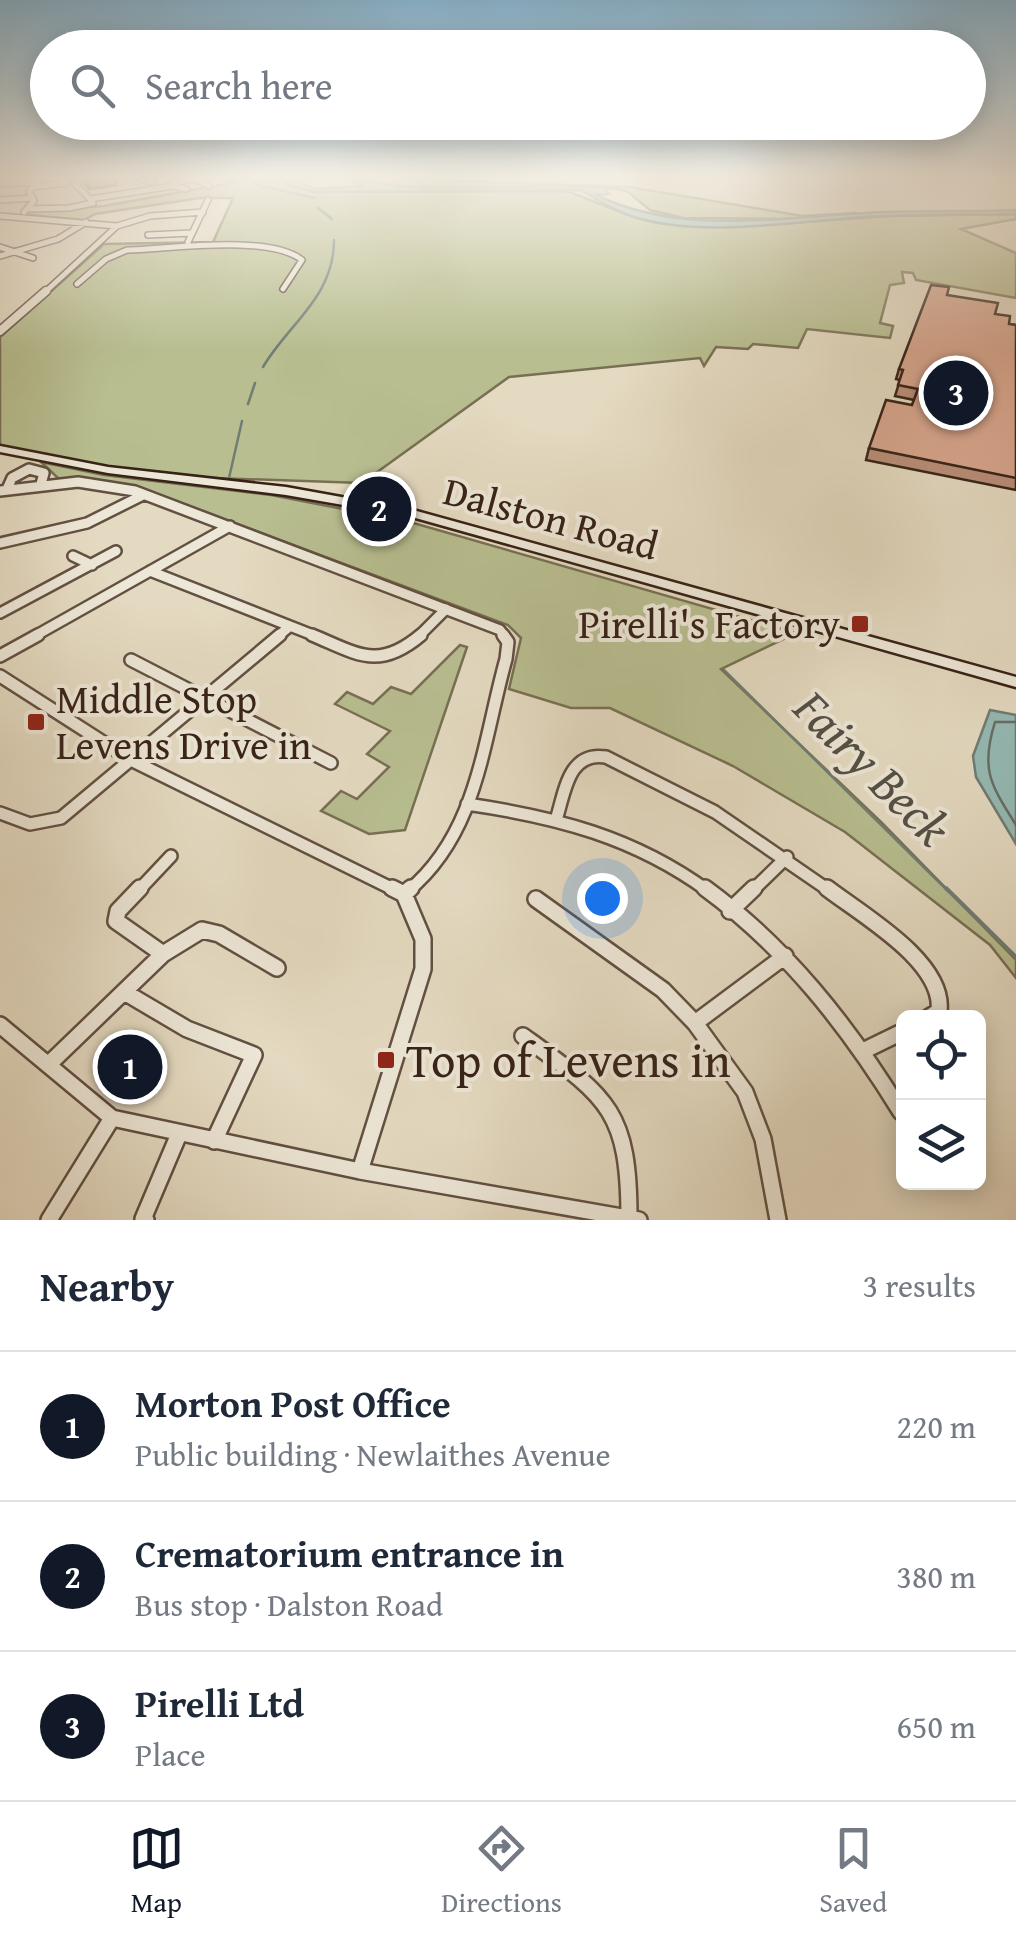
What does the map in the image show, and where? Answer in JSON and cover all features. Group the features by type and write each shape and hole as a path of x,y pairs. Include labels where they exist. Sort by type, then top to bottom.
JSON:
{"main road":[{"name":"Dalston Road","path":"0,449 108,470 286,491 413,514 1016,682"}],"street":[{"path":"0,256 65,235"},
{"path":"0,331 111,235"},
{"path":"188,242 192,235"},
{"path":"76,284 106,259 128,250 270,246 292,252 302,260 284,290"},
{"path":"0,247 33,258"},
{"path":"4,490 20,471 31,468 44,473 41,484"},
{"path":"4,490 78,482 143,495 500,630 508,642 467,804 454,840 437,866 404,894"},
{"path":"0,543 88,523 143,495"},
{"path":"0,656 230,526"},
{"path":"0,613 116,552"},
{"path":"73,556 92,565"},
{"path":"150,571 243,605 369,660 390,658 412,644 446,609"},
{"path":"0,813 39,827 61,818 289,627"},
{"path":"131,660 331,762"},
{"path":"0,676 131,760 404,894 423,939 424,969 360,1170"},
{"path":"556,820 575,765 586,757 602,756 686,795 787,857 874,924 933,976 942,995 939,1010"},
{"path":"467,804 581,825 650,853 784,956 865,1050 896,1103"},
{"path":"163,954 116,922 118,911 171,856"},
{"path":"730,911 787,857"},
{"path":"536,899 663,990 695,1023 745,1092 764,1139 778,1220"},
{"path":"48,1065 163,954 202,930 219,934 277,968"},
{"path":"695,1023 784,956"},
{"path":"126,993 187,1029 254,1055 214,1140"},
{"path":"3,1033 112,1118 562,1214 634,1219 630,1163 621,1123 601,1094 523,1036"},
{"path":"865,1050 896,1034"},
{"path":"49,1220 112,1118"},
{"path":"146,1220 143,1219 179,1134"}],"green space":[{"path":"216,235 975,235 1016,253 1016,298 916,280 913,273 902,272 904,283 890,285 880,323 893,326 890,338 807,329 798,348 753,344 748,349 716,347 704,366 700,358 509,377 362,483 154,476 0,448 0,337 104,244 213,242"},
{"path":"41,462 104,475 271,495 410,522 796,633 721,669 882,823 1016,960 1016,978 990,945 845,832 733,766 610,708 571,708 509,689 521,638 508,625 140,488 59,479"},
{"path":"460,645 467,647 405,830 369,834 321,811 341,791 357,799 389,767 367,754 390,731 335,704 347,692 373,704 391,687 411,694"}],"water":[{"path":"990,710 1016,715 1016,844 976,777 973,756"}],"building":[{"path":"931,285 949,287 947,295 998,303 995,314 1010,316 1009,324 1016,325 1016,478 869,448 886,400 912,405 918,389 898,385 903,370 899,369"}],"waterway":[{"name":"Fairy Beck","path":"263,367 327,278 334,240"},
{"name":"Fairy Beck","path":"248,404 255,383"},
{"name":"Fairy Beck","path":"229,478 242,421"},
{"name":"Fairy Beck","path":"724,670 948,891"},
{"name":"Fairy Beck","path":"946,888 1016,957"}],"place":[{"name":"Pirelli Ltd","path":"956,393"},
{"name":"Crematorium entrance in","path":"379,509"},
{"name":"Pirelli's Factory","path":"860,624"},
{"name":"Middle Stop Levens Drive in","path":"36,722"},
{"name":"Top of Levens in","path":"386,1060"},
{"name":"Morton Post Office","path":"130,1067"}]}
